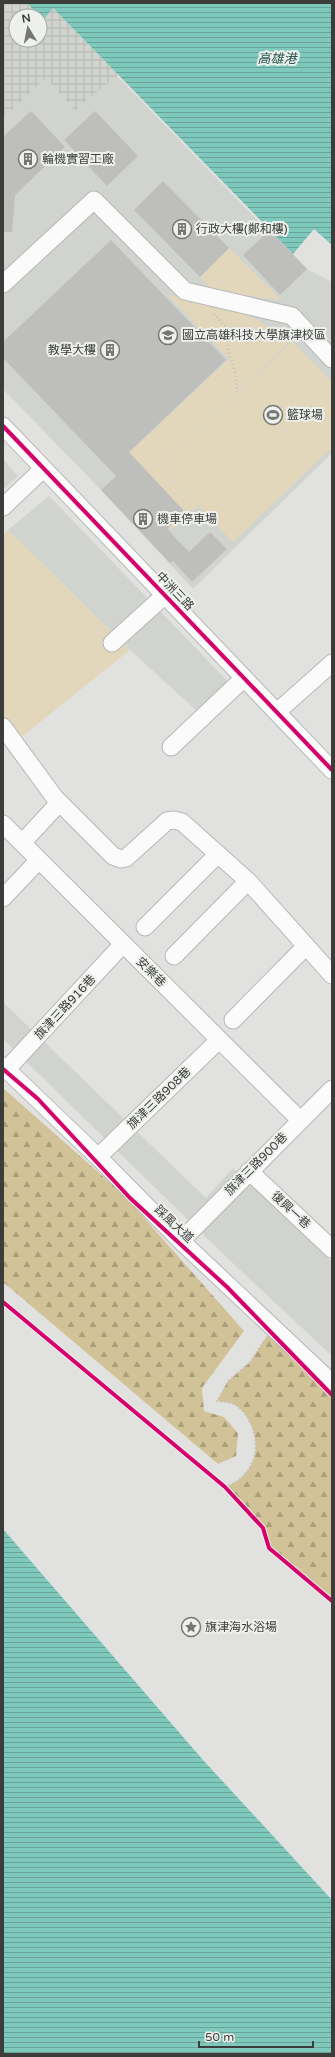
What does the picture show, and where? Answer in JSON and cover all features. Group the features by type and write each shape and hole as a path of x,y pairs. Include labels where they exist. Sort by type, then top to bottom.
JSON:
{"street":[{"path":"3,284 94,200 185,291 292,316 332,358"},
{"name":"中洲三路","path":"3,426 332,770"},
{"path":"3,506 43,469"},
{"path":"112,643 165,595"},
{"path":"278,712 332,663"},
{"path":"171,747 244,678"},
{"path":"3,727 59,803 114,856 121,859 126,858 167,821 174,820 182,822 248,881 332,975"},
{"path":"22,843 59,803"},
{"name":"安樂巷","path":"3,824 300,1120"},
{"path":"145,928 218,854"},
{"path":"3,898 39,860"},
{"path":"174,956 248,881"},
{"name":"旗津三路916巷","path":"5,1067 123,944"},
{"path":"233,1020 306,946"},
{"name":"旗津三路908巷","path":"98,1157 219,1040"},
{"path":"5,1067 181,1240 332,1384"},
{"name":"旗津三路900巷","path":"181,1240 332,1089"},
{"name":"復興一巷","path":"249,1171 332,1249"}],"path":[{"path":"213,313 227,328 228,350 235,372 237,392"},
{"path":"225,1488 236,1483 253,1462 255,1450 254,1436 251,1424 243,1411 234,1404 217,1401 228,1381 250,1362 266,1337"},
{"path":"219,1483 229,1492"}],"shaded area":[{"path":"3,3 27,3 32,8 8,8 8,48 48,48 48,14 53,8 118,75 75,110 46,78 3,118"},
{"name":"國立高雄科技大學旗津校區","path":"118,75 307,269 332,282 332,453 193,589 101,490 3,389 3,118 46,78 75,110"},
{"path":"229,248 281,300 215,292 200,277"},
{"path":"168,295 217,306 247,316 262,323 288,343 159,466 197,506 171,530 112,469 229,359"},
{"name":"籃球場","path":"292,341 332,382 332,447 233,542 160,466"},
{"path":"3,459 18,476 3,490"},
{"path":"49,496 239,693 210,723 130,650 8,530"},
{"path":"8,530 130,650 8,748 3,742 3,535"},
{"path":"3,1002 206,1198 233,1168 332,1262 332,1356 222,1253 3,1039"}],"green space":[{"path":"3,1088 124,1195 244,1331 202,1388 204,1411 224,1417 238,1433 236,1456 218,1464 3,1282"},
{"path":"270,1331 332,1395 332,1601 269,1548 263,1528 225,1487 241,1478 247,1471 255,1456 256,1448 253,1431 246,1416 235,1405 217,1401 228,1381 250,1362"}],"water":[{"name":"高雄港","path":"27,3 332,3 332,245 314,229 293,254 53,8 48,14 48,8 32,8"},
{"path":"3,1529 203,1760 332,1900 332,2054 3,2054"}],"pier":[{"path":"118,75 270,230 268,231 117,76"}],"building":[{"name":"輪機實習工廠","path":"31,111 65,147 15,195 12,232 3,232 3,137"},
{"path":"95,111 138,156 107,186 64,140"},
{"name":"行政大樓(鄭和樓)","path":"163,181 229,248 200,277 134,210"},
{"path":"270,230 307,269 280,295 243,255"},
{"name":"教學大樓","path":"111,240 226,360 129,452 185,512 167,529 189,552 210,532 227,549 192,582 173,561 170,563 101,490 116,476 3,358 3,342"}],"cycle path":[{"path":"3,426 332,770"},
{"name":"踩風大道","path":"3,1069 38,1099 130,1198 227,1287 332,1395"},
{"path":"3,1302 225,1487 263,1528 269,1548 332,1601"}],"place":[{"name":"輪機實習工廠","path":"28,159"},
{"name":"行政大樓(鄭和樓)","path":"182,229"},
{"name":"國立高雄科技大學旗津校區","path":"168,335"},
{"name":"教學大樓","path":"110,350"},
{"name":"籃球場","path":"273,415"},
{"name":"機車停車場","path":"143,519"},
{"name":"旗津海水浴場","path":"191,1627"}]}
